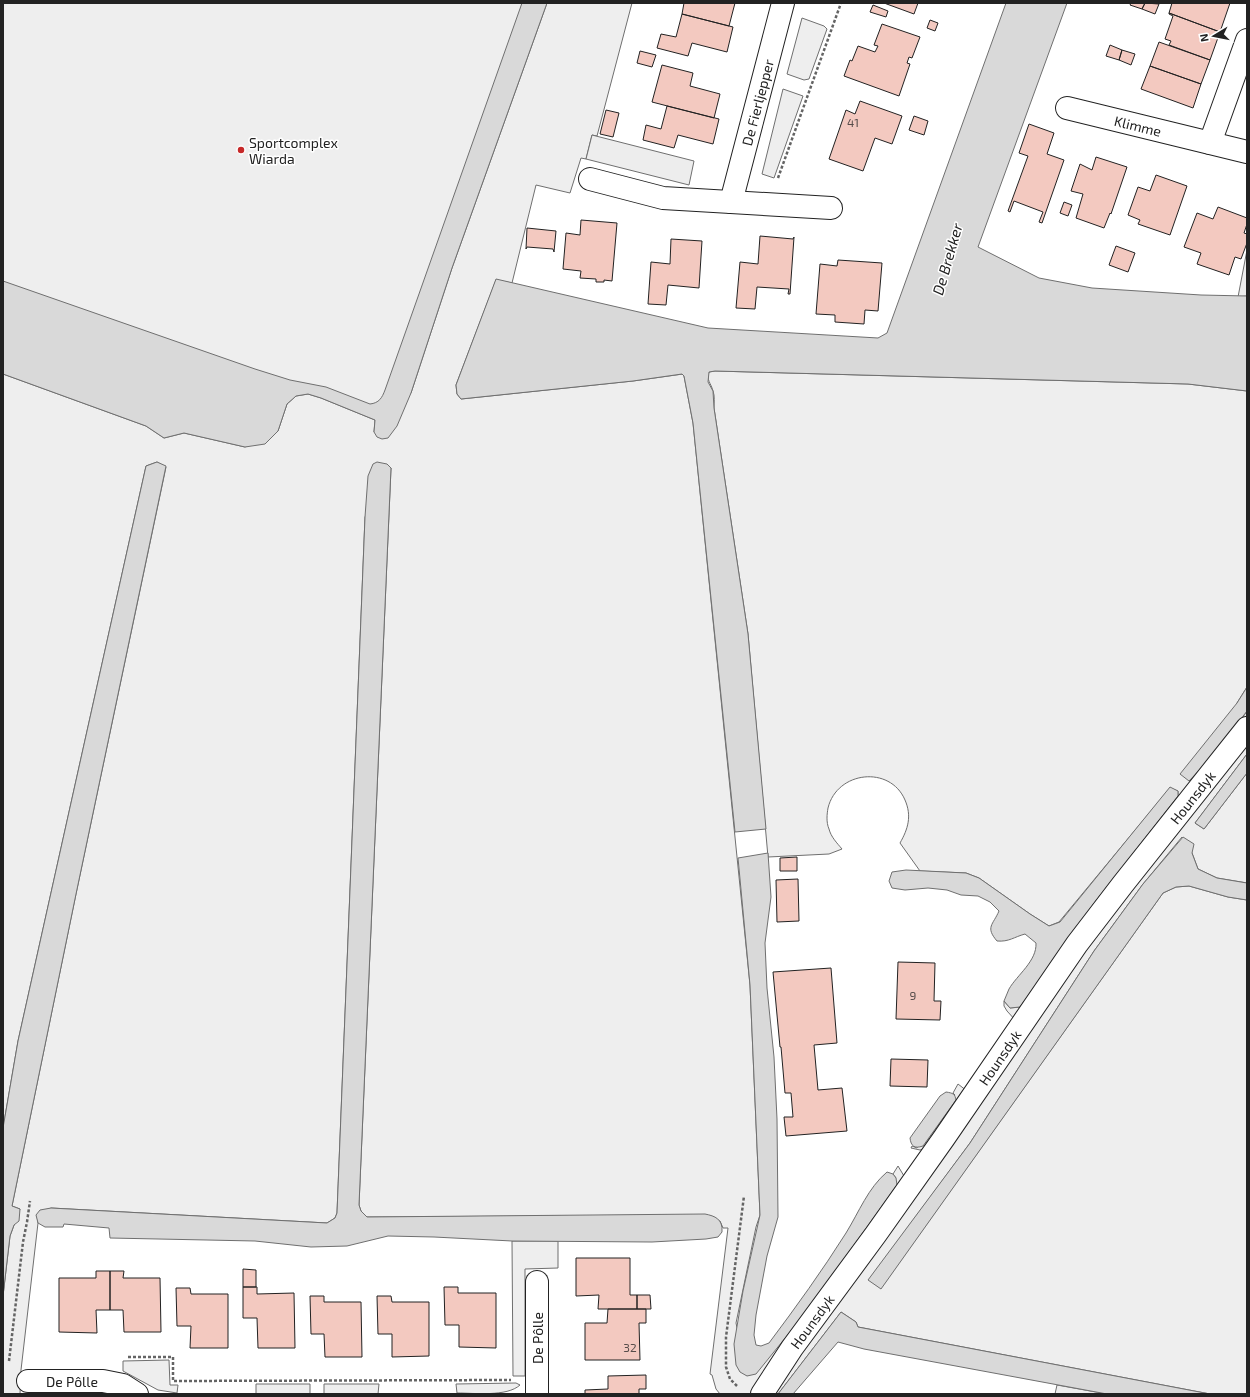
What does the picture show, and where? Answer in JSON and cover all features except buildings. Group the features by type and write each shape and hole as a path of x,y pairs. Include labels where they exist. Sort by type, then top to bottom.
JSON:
{"street":[{"name":"De Fierljepper","path":"732,202 783,3"},
{"path":"1210,143 1247,40"},
{"name":"Klimme","path":"1067,108 1247,152"},
{"path":"590,179 663,198 831,208"},
{"name":"Hounsdyk","path":"762,1394 792,1348 876,1234 944,1138 1077,944 1247,728"},
{"name":"De Pôlle","path":"537,1282 537,1387"},
{"name":"De Pôlle","path":"28,1381 103,1381 123,1385 137,1394"}],"path":[{"path":"769,205 841,3"},
{"path":"741,1389 730,1379 726,1367 726,1337 744,1196"},
{"path":"9,1366 23,1242 30,1201"},
{"path":"125,1357 173,1357 173,1381 537,1387"}],"shaded area":[{"name":"Sportcomplex Wiarda","path":"3,3 533,3 383,415 3,296"},
{"path":"547,3 632,3 597,136 592,135 586,159 581,158 570,193 536,185 512,283 496,280 456,385 457,394 461,399 633,381 683,374 684,376 693,423 750,985 760,1215 756,1227 736,1323 747,1376 896,1178 893,1174 898,1166 904,1176 757,1394 720,1394 716,1389 712,1375 710,1374 728,1228 723,1228 720,1221 553,1216 367,1217 361,1211 359,1205 391,468 365,517 337,1213 335,1218 327,1223 51,1208 37,1215 38,1223 21,1370 20,1394 3,1394 3,1296 10,1236 20,1209 12,1206 166,467 157,462 146,466 18,1041 3,1128 3,374 146,426 164,438 184,433 245,447 278,431 287,404 296,396 308,394 375,420 374,432 411,393 452,268"},
{"path":"802,18 824,26 827,29 809,79 804,80 787,74"},
{"path":"783,89 803,96 774,178 762,174"},
{"path":"592,135 694,161 689,185 586,159"},
{"path":"1247,250 1247,296 1238,297"},
{"path":"709,372 1188,384 1247,391 1247,687 1237,703 1239,723 1247,711 1247,720 1017,1022 1007,1011 1004,1006 1004,1001 1010,1008 1020,1007 1095,902 1178,796 1178,791 1170,788 1059,922 1049,926 979,878 966,873 920,871 900,843 905,833 909,817 905,800 898,789 888,781 876,777 864,777 852,780 842,786 833,796 828,808 827,824 834,840 842,849 829,854 768,857 748,634 714,408 714,395 708,377"},
{"path":"1247,737 1247,754 1195,823 1204,829 1247,773 1247,883 1217,878 1198,869 1192,853 1182,837 1143,884 1094,951 970,1143 869,1280 881,1288 1163,893 1176,887 1189,886 1228,897 1247,900 1247,1394 1210,1394 858,1327 856,1322 841,1312 778,1394 770,1394 1041,1008"},
{"path":"958,1084 967,1091 926,1148 920,1150 911,1148 912,1146 917,1148 955,1095 953,1093"},
{"path":"512,1241 558,1241 558,1268 525,1269 525,1376 513,1376"},
{"path":"169,1360 170,1385 178,1385 177,1393 158,1390 123,1371 123,1361"},
{"path":"516,1383 520,1385 514,1389 490,1394 457,1393 456,1384"},
{"path":"256,1384 310,1384 310,1394 256,1394"},
{"path":"324,1384 379,1384 378,1394 324,1394"},
{"path":"1057,1385 1107,1394 1055,1394"}],"water":[{"path":"522,3 547,3 452,268 411,393 397,426 388,438 382,439 377,437 374,432 375,420 308,394 296,396 287,404 278,431 265,444 245,447 184,433 164,438 146,426 3,374 3,281 255,369 290,380 326,387 370,404 378,401 385,390"},
{"name":"De Brekker","path":"1006,3 1067,3 978,247 1039,278 1092,288 1201,295 1247,296 1247,391 1188,384 709,372 708,382 713,391 714,408 748,634 766,829 735,832 693,423 684,376 682,374 633,381 461,399 457,394 456,385 496,279 708,328 878,338 887,333"},
{"path":"157,462 166,466 12,1206 20,1209 19,1221 14,1225 10,1236 3,1296 3,1128 18,1041 146,466"},
{"path":"377,462 387,464 391,468 359,1205 361,1211 367,1217 705,1214 715,1217 720,1221 722,1232 718,1237 652,1242 512,1241 388,1236 347,1246 311,1247 255,1241 110,1238 109,1228 64,1224 63,1227 45,1227 38,1223 36,1215 40,1210 51,1208 327,1223 335,1218 337,1213 365,517 368,476 373,464"},
{"path":"1247,687 1247,711 1210,759 1189,781 1180,774 1237,703"},
{"path":"1247,754 1247,773 1204,829 1195,823"},
{"path":"1170,787 1178,791 1178,796 1095,902 1020,1007 1010,1008 1004,1001 1012,984 1030,962 1036,943 1025,934 1008,940 997,941 991,932 991,926 999,911 990,902 978,896 961,895 947,890 928,888 905,890 892,888 889,881 892,872 906,870 966,873 979,878 1049,926 1060,922"},
{"path":"1183,837 1194,844 1192,853 1198,869 1217,878 1247,883 1247,900 1228,897 1189,886 1176,887 1163,893 881,1289 868,1280 970,1143 1094,951 1143,884"},
{"path":"768,853 771,897 765,943 767,988 774,1057 777,1119 778,1217 767,1256 756,1315 754,1335 756,1345 761,1346 769,1343 828,1261 874,1185 880,1178 887,1172 893,1174 896,1178 897,1185 803,1316 756,1374 747,1376 740,1372 736,1365 734,1344 743,1291 760,1215 750,985 738,858"},
{"path":"946,1092 953,1094 956,1100 923,1146 915,1147 911,1143 910,1138 940,1096"},
{"path":"841,1312 856,1322 858,1327 1210,1394 1107,1394 864,1349 838,1342 793,1394 778,1394"}],"place":[{"name":"Sportcomplex Wiarda","path":"241,150"}]}
